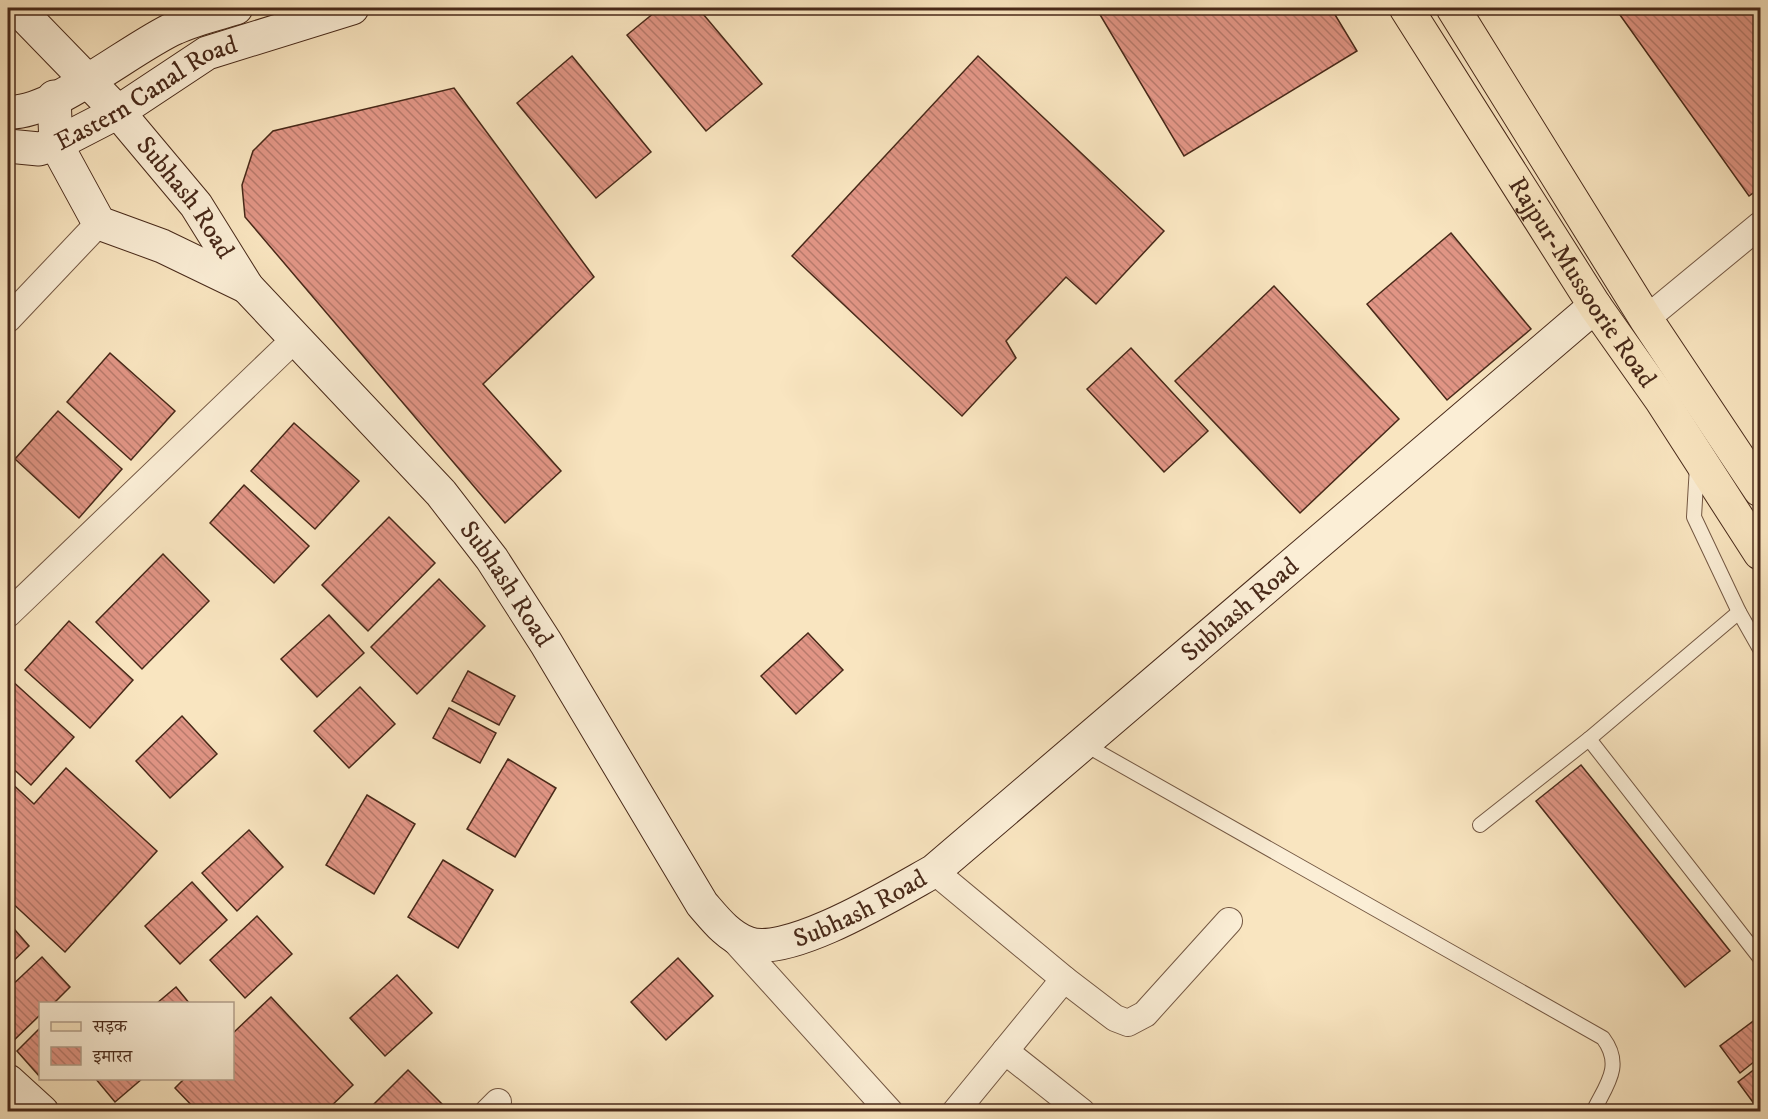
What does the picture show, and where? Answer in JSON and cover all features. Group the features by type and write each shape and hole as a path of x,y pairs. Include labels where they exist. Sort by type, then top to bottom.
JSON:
{"main road":[{"name":"Rajpur-Mussoorie Road","path":"1406,8 1595,306 1662,400 1761,553"},
{"name":"Rajpur-Mussoorie Road","path":"1453,8 1646,320 1759,484"}],"street":[{"name":"Subhash Road","path":"17,8 118,112 196,205 248,287 441,493 492,559 546,644 702,904 730,934 748,944 766,946 781,944 842,921 934,871 1595,306"},
{"name":"Eastern Canal Road","path":"8,112 23,113 87,81 174,28 236,8"},
{"name":"Eastern Canal Road","path":"8,146 39,149 56,144 118,112 207,53 352,8"},
{"path":"8,319 99,224 56,144 54,97"},
{"name":"Subhash Road","path":"99,224 162,246 248,287"},
{"path":"1646,320 1761,225"},
{"path":"8,614 297,337"},
{"path":"934,871 1064,979 1115,1018 1128,1023 1137,1020 1229,921"},
{"path":"718,923 891,1112"},
{"path":"955,1112 1064,979"},
{"path":"1005,1051 1082,1112"},
{"path":"8,1081 42,1112"}],"lane":[{"path":"1698,456 1694,517 1739,612 1761,649"},
{"path":"1480,825 1589,739 1739,612"},
{"path":"1589,739 1761,958"},
{"path":"1082,743 1603,1038 1612,1050 1614,1062 1611,1074 1593,1112"}],"building":[{"path":"660,8 698,8 762,84 706,131 627,35"},
{"path":"1096,8 1331,8 1357,51 1184,156"},
{"path":"1615,8 1760,8 1760,188 1749,196"},
{"path":"572,56 651,152 596,198 517,103"},
{"path":"978,56 1164,231 1096,304 1066,277 1006,341 1016,358 962,416 792,256"},
{"path":"454,88 594,277 483,384 561,471 505,523 245,217 242,185 253,151 273,131"},
{"path":"1451,233 1531,329 1447,400 1367,304"},
{"path":"1274,286 1399,419 1300,513 1175,381"},
{"path":"1131,348 1208,431 1164,472 1087,389"},
{"path":"110,353 175,411 131,460 67,402"},
{"path":"58,411 122,469 79,518 15,459"},
{"path":"294,423 359,481 315,529 251,471"},
{"path":"244,485 309,546 274,583 210,523"},
{"path":"389,517 435,563 368,631 322,585"},
{"path":"163,554 209,601 142,669 96,622"},
{"path":"439,579 485,626 417,694 371,647"},
{"path":"329,615 364,653 317,697 281,659"},
{"path":"69,621 133,680 90,728 25,670"},
{"path":"808,633 843,670 796,714 761,676"},
{"path":"468,671 515,696 499,725 452,701"},
{"path":"10,679 74,737 31,785 8,764 8,681"},
{"path":"360,687 395,724 349,768 314,731"},
{"path":"449,708 496,733 480,763 433,738"},
{"path":"182,716 217,754 170,798 136,761"},
{"path":"508,759 556,788 515,857 467,829"},
{"path":"1581,765 1730,951 1685,987 1536,801"},
{"path":"66,768 157,851 65,952 8,899 8,780 34,804"},
{"path":"367,795 415,824 374,894 326,865"},
{"path":"249,830 283,867 237,911 202,873"},
{"path":"443,860 493,890 458,948 408,917"},
{"path":"192,882 227,920 180,964 145,926"},
{"path":"257,916 292,954 245,998 210,960"},
{"path":"8,922 29,946 8,966"},
{"path":"42,957 70,987 55,1002 39,1002 39,1016 11,1043 8,1039 8,989"},
{"path":"678,958 713,996 666,1040 631,1002"},
{"path":"397,975 432,1013 385,1056 350,1018"},
{"path":"176,987 188,1002 158,1002"},
{"path":"271,997 353,1085 325,1112 198,1112 175,1088 183,1080 234,1080 234,1032"},
{"path":"1760,1016 1760,1057 1740,1073 1720,1046"},
{"path":"39,1029 39,1076 17,1051"},
{"path":"1760,1065 1760,1107 1758,1109 1738,1082"},
{"path":"408,1070 450,1112 366,1112"},
{"path":"97,1080 141,1080 115,1102"}]}
